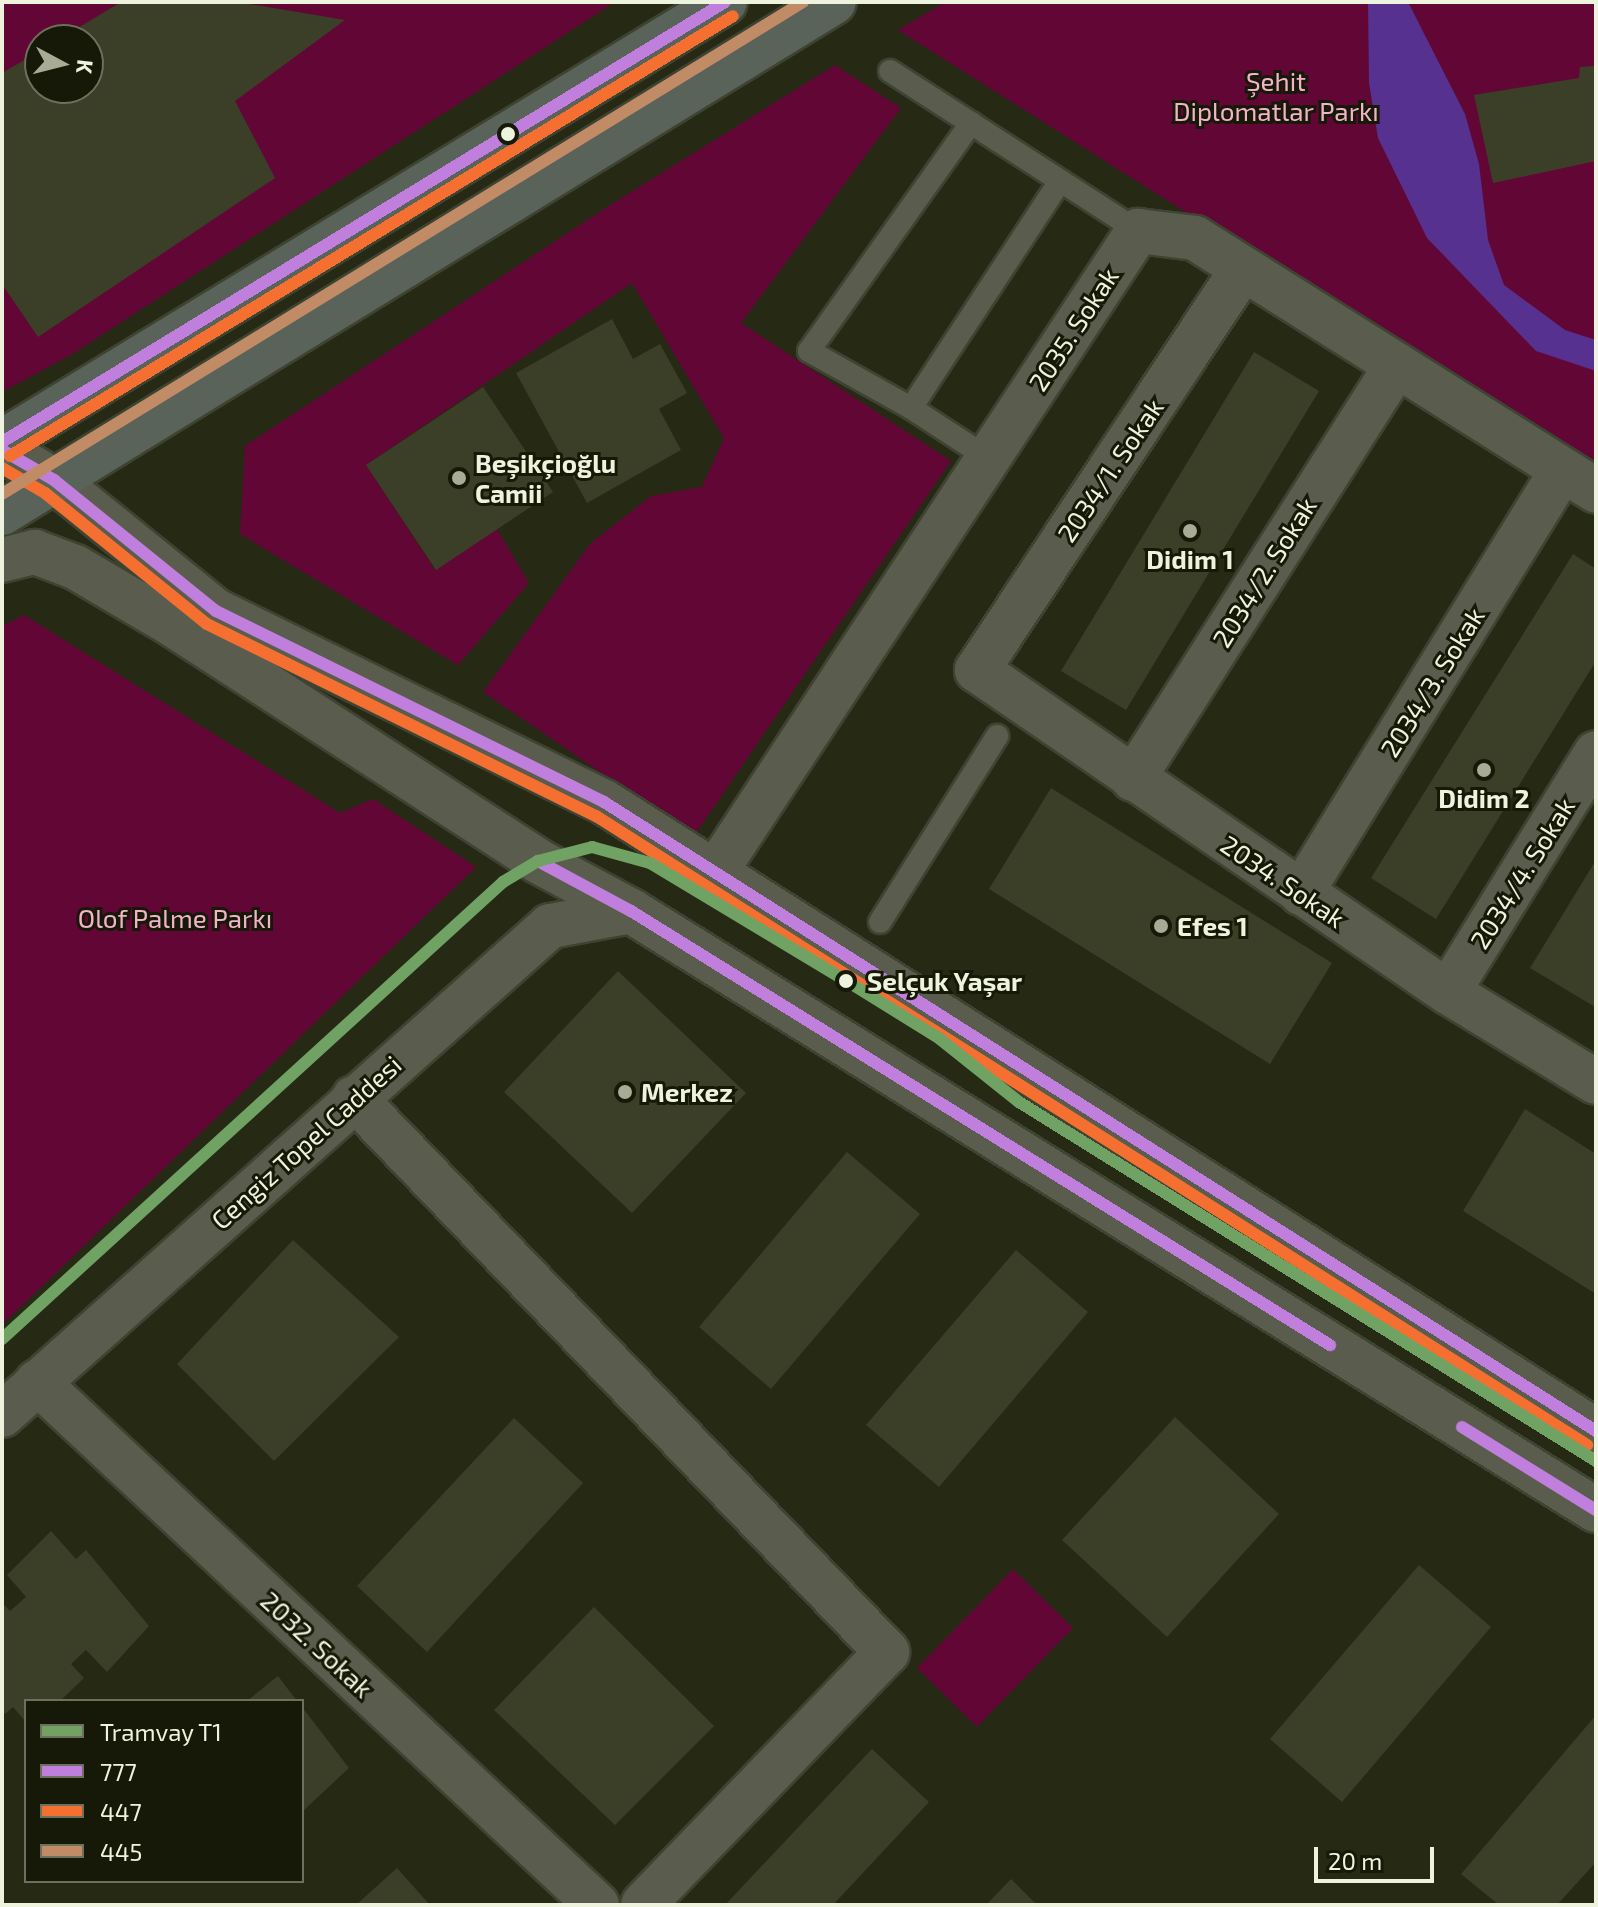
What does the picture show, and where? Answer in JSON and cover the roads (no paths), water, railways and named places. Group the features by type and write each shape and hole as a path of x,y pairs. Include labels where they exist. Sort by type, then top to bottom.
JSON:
{"main road":[{"path":"2,442 725,2"},
{"path":"2,513 834,2"}],"street":[{"path":"1138,231 1195,238 1579,481"},
{"name":"2035. Sokak","path":"716,871 1138,231"},
{"name":"2034/1. Sokak","path":"977,670 1242,270"},
{"name":"2034/2. Sokak","path":"1133,779 1396,366"},
{"path":"2,450 54,480 216,611 604,802 1596,1431"},
{"name":"2034/3. Sokak","path":"1301,893 1579,481"},
{"path":"2,560 35,552 75,567 346,733 538,861 631,911 1596,1510"},
{"name":"2034. Sokak","path":"977,670 1448,992 1595,1078"},
{"name":"2034/4. Sokak","path":"1448,992 1596,753"},
{"name":"Cengiz Topel Caddesi","path":"2,1415 550,926 631,911"},
{"path":"354,1098 887,1652 643,1905"},
{"name":"2032. Sokak","path":"37,1382 597,1905"}],"lane":[{"path":"890,71 1138,231"},
{"path":"971,123 809,351 911,408 988,458"},
{"path":"911,408 1060,181"},
{"path":"880,922 997,736"}],"tram line":[{"name":"T1","path":"2,1339 503,882 538,861 592,847 650,863 845,980 940,1039 1019,1102 1596,1461"}],"place":[{"name":"Beşikçioğlu Camii","path":"459,478"},
{"name":"Didim 1","path":"1190,531"},
{"name":"Didim 2","path":"1484,770"},
{"name":"Efes 1","path":"1161,926"},
{"name":"Selçuk Yaşar","path":"846,981"},
{"name":"Merkez","path":"625,1092"}],"park label":[{"name":"Şehit Diplomatlar Parkı","path":"1276,96"},
{"name":"Olof Palme Parkı","path":"175,918"}]}
